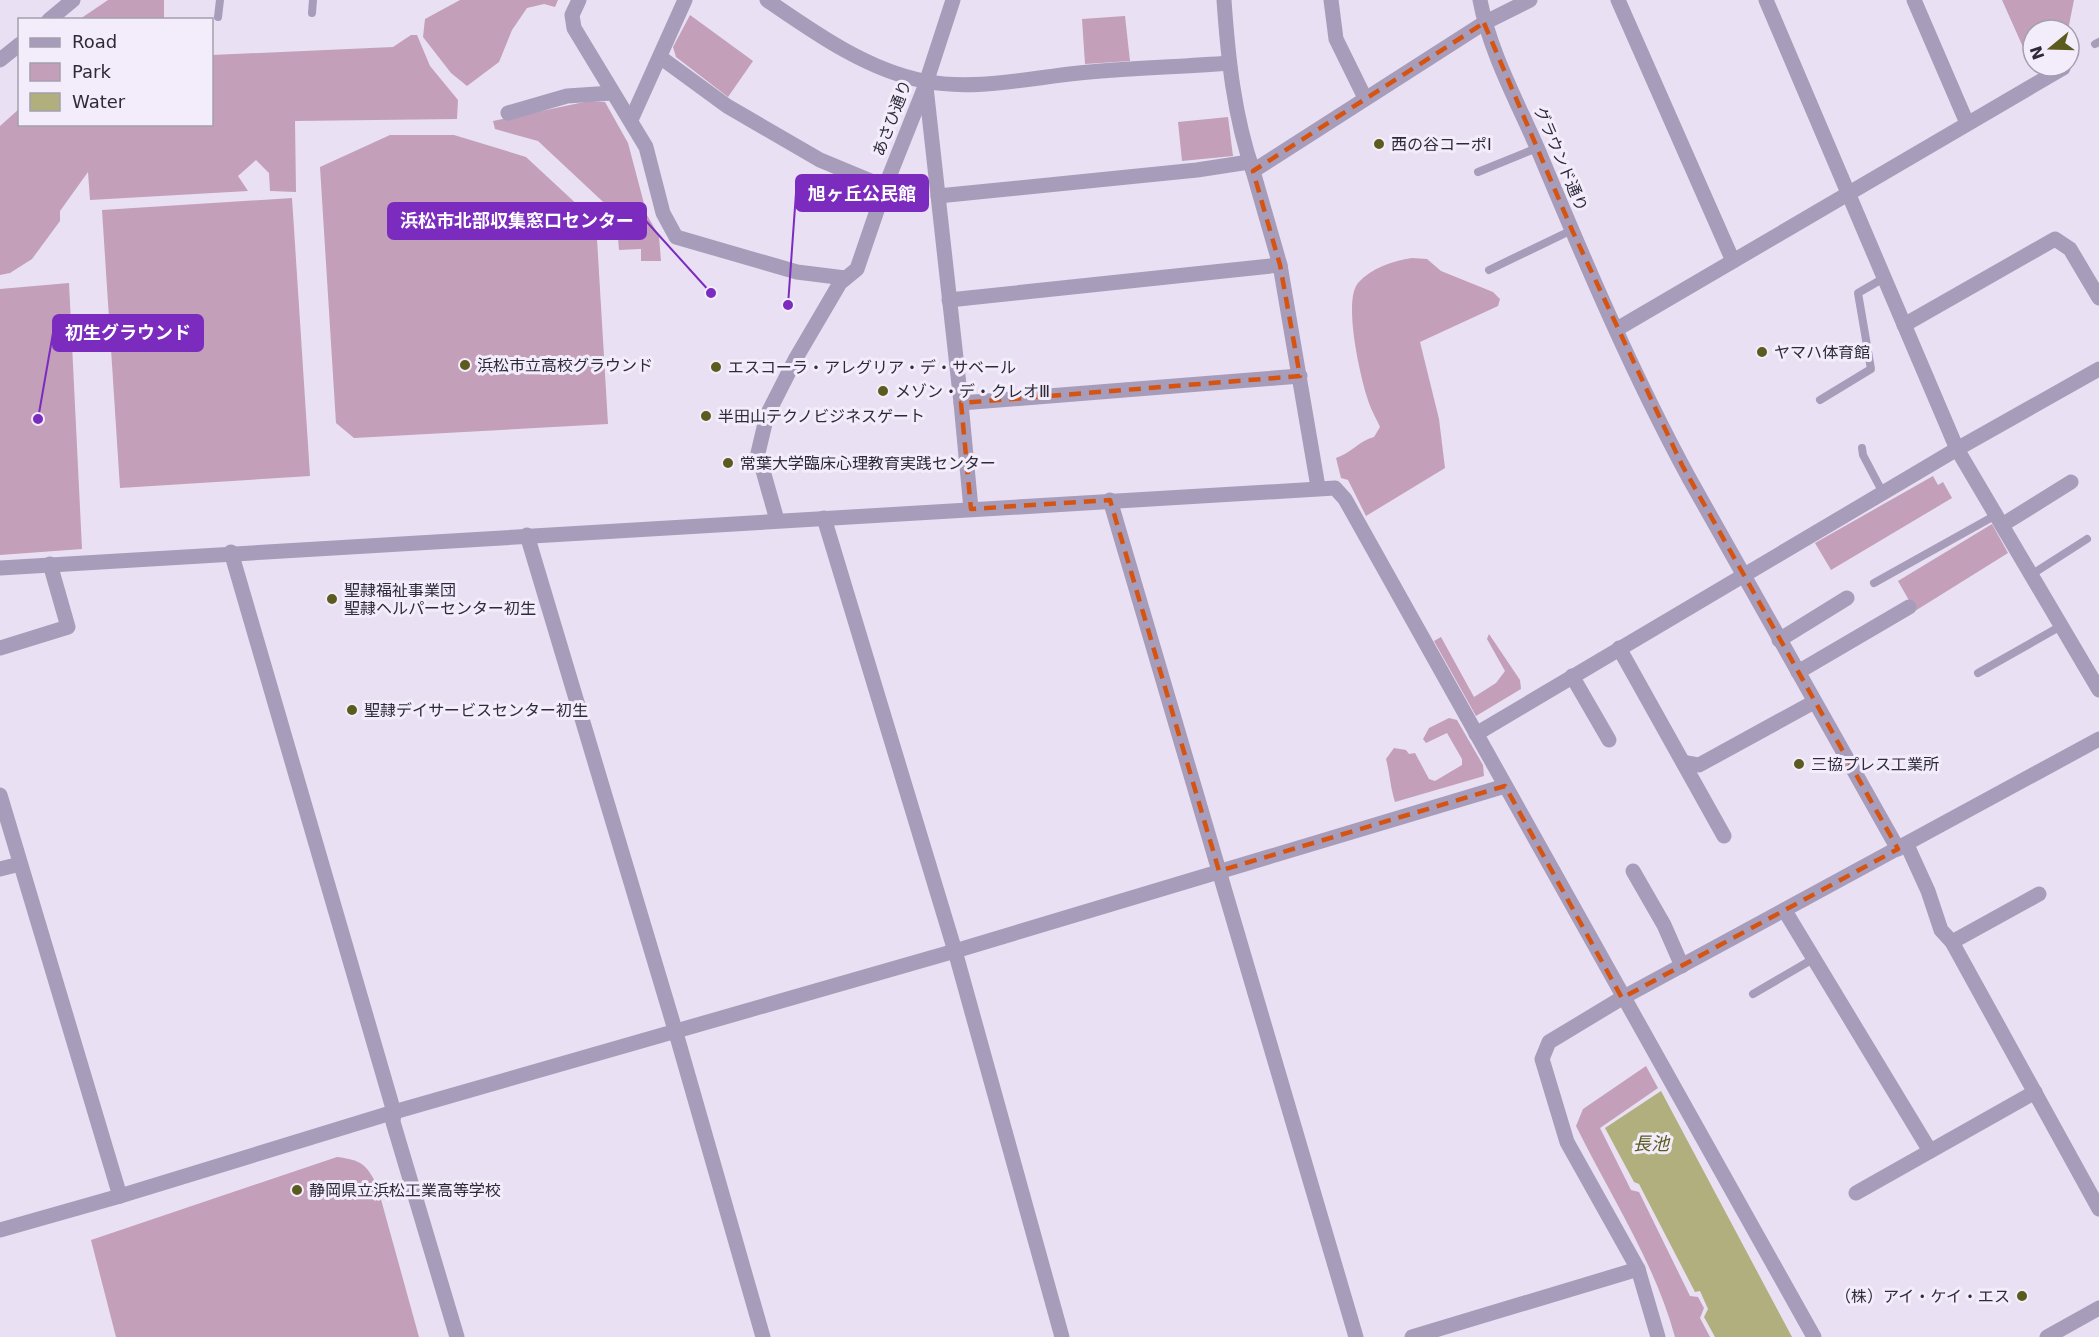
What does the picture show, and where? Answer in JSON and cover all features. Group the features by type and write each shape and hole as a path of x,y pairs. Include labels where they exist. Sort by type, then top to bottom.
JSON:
{"street":[{"path":"51,18 73,0"},
{"path":"579,0 572,15 574,28 646,147 663,213 676,237 797,272 845,278"},
{"path":"631,120 685,0"},
{"path":"767,0 856,56 926,82 987,83 1086,73 1229,63"},
{"name":"あさひ通り","path":"777,520 758,448 767,415 783,382 845,278 857,269 885,187 926,82 953,0"},
{"path":"1224,0 1229,63 1251,167 1280,265 1318,487"},
{"path":"1330,0 1336,39 1365,98"},
{"name":"グラウンド通り","path":"1480,0 1484,23 1572,230 1689,478 1814,702 1928,891 1941,930 1952,942 2099,1209"},
{"path":"938,196 1197,170 1251,167 1484,23 1530,0"},
{"path":"1617,0 1733,261"},
{"path":"1766,0 1957,449 2099,690"},
{"path":"1914,0 1967,123"},
{"path":"0,60 18,46"},
{"path":"660,57 727,106 820,160 885,187"},
{"path":"1617,329 2046,78"},
{"path":"926,82 971,509"},
{"path":"508,113 567,96 612,93"},
{"path":"1904,325 2055,238 2070,249 2099,298"},
{"path":"949,300 1280,265"},
{"path":"1476,734 1957,449 2099,369"},
{"path":"961,403 1300,376"},
{"path":"1999,520 2071,482"},
{"path":"0,568 231,552 1318,487 1335,488 1346,499 1622,998 1814,1337"},
{"path":"1110,500 1356,1337"},
{"path":"824,518 955,951 1062,1337"},
{"path":"527,535 676,1033 763,1337"},
{"path":"231,552 394,1112 393,1122 457,1337"},
{"path":"0,648 68,627 50,564"},
{"path":"1779,640 1847,597"},
{"path":"1798,672 1909,607"},
{"path":"1619,648 1724,836"},
{"path":"1572,676 1609,740"},
{"path":"1683,762 1699,765 1814,702"},
{"path":"1658,1337 1638,1269 1567,1142 1542,1059 1549,1042 1622,998 2099,739"},
{"path":"0,1230 120,1196 394,1112 676,1033 955,951 1505,786"},
{"path":"0,795 120,1196"},
{"path":"0,869 20,864"},
{"path":"1633,871 1665,926 1682,966"},
{"path":"1952,942 2039,894"},
{"path":"1785,911 1930,1151"},
{"path":"1856,1192 2035,1092"},
{"path":"1412,1337 1638,1269"},
{"path":"2047,1337 2099,1308"}],"lane":[{"path":"218,17 220,0"},
{"path":"312,13 313,0"},
{"path":"1478,172 1537,148"},
{"path":"1489,270 1572,230"},
{"path":"1820,400 1871,369 1857,293 1884,278"},
{"path":"1862,448 1863,455 1883,494"},
{"path":"1874,583 1999,520"},
{"path":"2031,575 2087,539"},
{"path":"1978,674 2061,626"},
{"path":"1754,994 1813,959"}],"highlighted area":[{"path":"1484,23 1572,230 1682,465 1898,849 1622,998 1505,786 1219,871 1110,500 971,509 961,403 1300,376 1280,265 1253,171"}],"green space":[{"path":"108,0 164,0 164,18 81,18"},
{"path":"460,0 558,0 555,7 544,4 527,8 512,30 499,62 467,86 451,73 423,37 425,19"},
{"path":"2002,0 2074,0 2070,18 2021,18 2021,43"},
{"path":"690,15 753,61 728,97 676,57 673,47"},
{"path":"1125,16 1130,61 1085,64 1082,19"},
{"path":"411,35 417,35 430,66 458,100 457,119 295,121 296,192 270,191 269,173 256,160 238,176 248,191 90,200 88,172 60,211 60,221 32,259 10,273 0,275 0,126 18,110 18,126 213,126 213,55 393,47"},
{"path":"589,101 605,102 628,143 647,215 659,236 661,261 641,261 641,249 619,250 616,214 538,141 495,129 493,121"},
{"path":"1228,117 1233,156 1182,161 1178,122"},
{"name":"浜松市立高校グラウンド","path":"390,135 454,135 526,157 596,222 608,424 354,438 336,423 320,167"},
{"path":"292,198 310,476 120,488 102,210"},
{"path":"1412,258 1427,259 1441,271 1493,292 1500,299 1498,306 1420,342 1439,419 1445,468 1366,516 1348,480 1341,478 1336,458 1374,437 1380,427 1368,401 1357,356 1352,321 1354,292 1358,283 1376,269"},
{"path":"69,283 82,549 0,555 0,289"},
{"path":"1933,476 1938,485 1943,482 1952,498 1831,570 1815,543"},
{"path":"1992,524 2008,553 1915,611 1898,581"},
{"path":"1489,634 1520,680 1521,689 1476,716 1434,641 1441,637 1474,697 1496,683 1505,671 1487,639"},
{"path":"1449,718 1457,720 1483,765 1484,776 1395,802 1386,759 1394,748 1406,750 1409,754 1415,753 1429,779 1435,781 1462,765 1462,759 1447,733 1426,743 1423,739 1429,728"},
{"path":"1646,1066 1658,1088 1600,1128 1631,1190 1639,1192 1690,1296 1698,1297 1704,1308 1700,1318 1710,1337 1675,1337 1644,1256 1576,1126 1583,1109"},
{"name":"静岡県立浜松工業高等学校","path":"337,1157 362,1164 377,1185 419,1337 116,1337 91,1240"}],"water":[{"name":"長池","path":"1661,1091 1792,1337 1715,1337 1704,1317 1708,1309 1700,1291 1695,1292 1639,1184 1634,1182 1605,1128"}],"place":[{"name":"西の谷コーポⅠ","path":"1379,144"},
{"name":"浜松市北部収集窓口センター","path":"711,293"},
{"name":"旭ヶ丘公民館","path":"788,305"},
{"name":"ヤマハ体育館","path":"1762,352"},
{"name":"浜松市立高校グラウンド","path":"465,365"},
{"name":"エスコーラ・アレグリア・デ・サベール","path":"716,367"},
{"name":"メゾン・デ・クレオⅢ","path":"883,391"},
{"name":"半田山テクノビジネスゲート","path":"706,416"},
{"name":"初生グラウンド","path":"38,419"},
{"name":"常葉大学臨床心理教育実践センター","path":"728,463"},
{"name":"聖隷福祉事業団 聖隷ヘルパーセンター初生","path":"332,599"},
{"name":"聖隷デイサービスセンター初生","path":"352,710"},
{"name":"三協プレス工業所","path":"1799,764"},
{"name":"静岡県立浜松工業高等学校","path":"297,1190"},
{"name":"（株）アイ・ケイ・エス","path":"2022,1296"}]}
